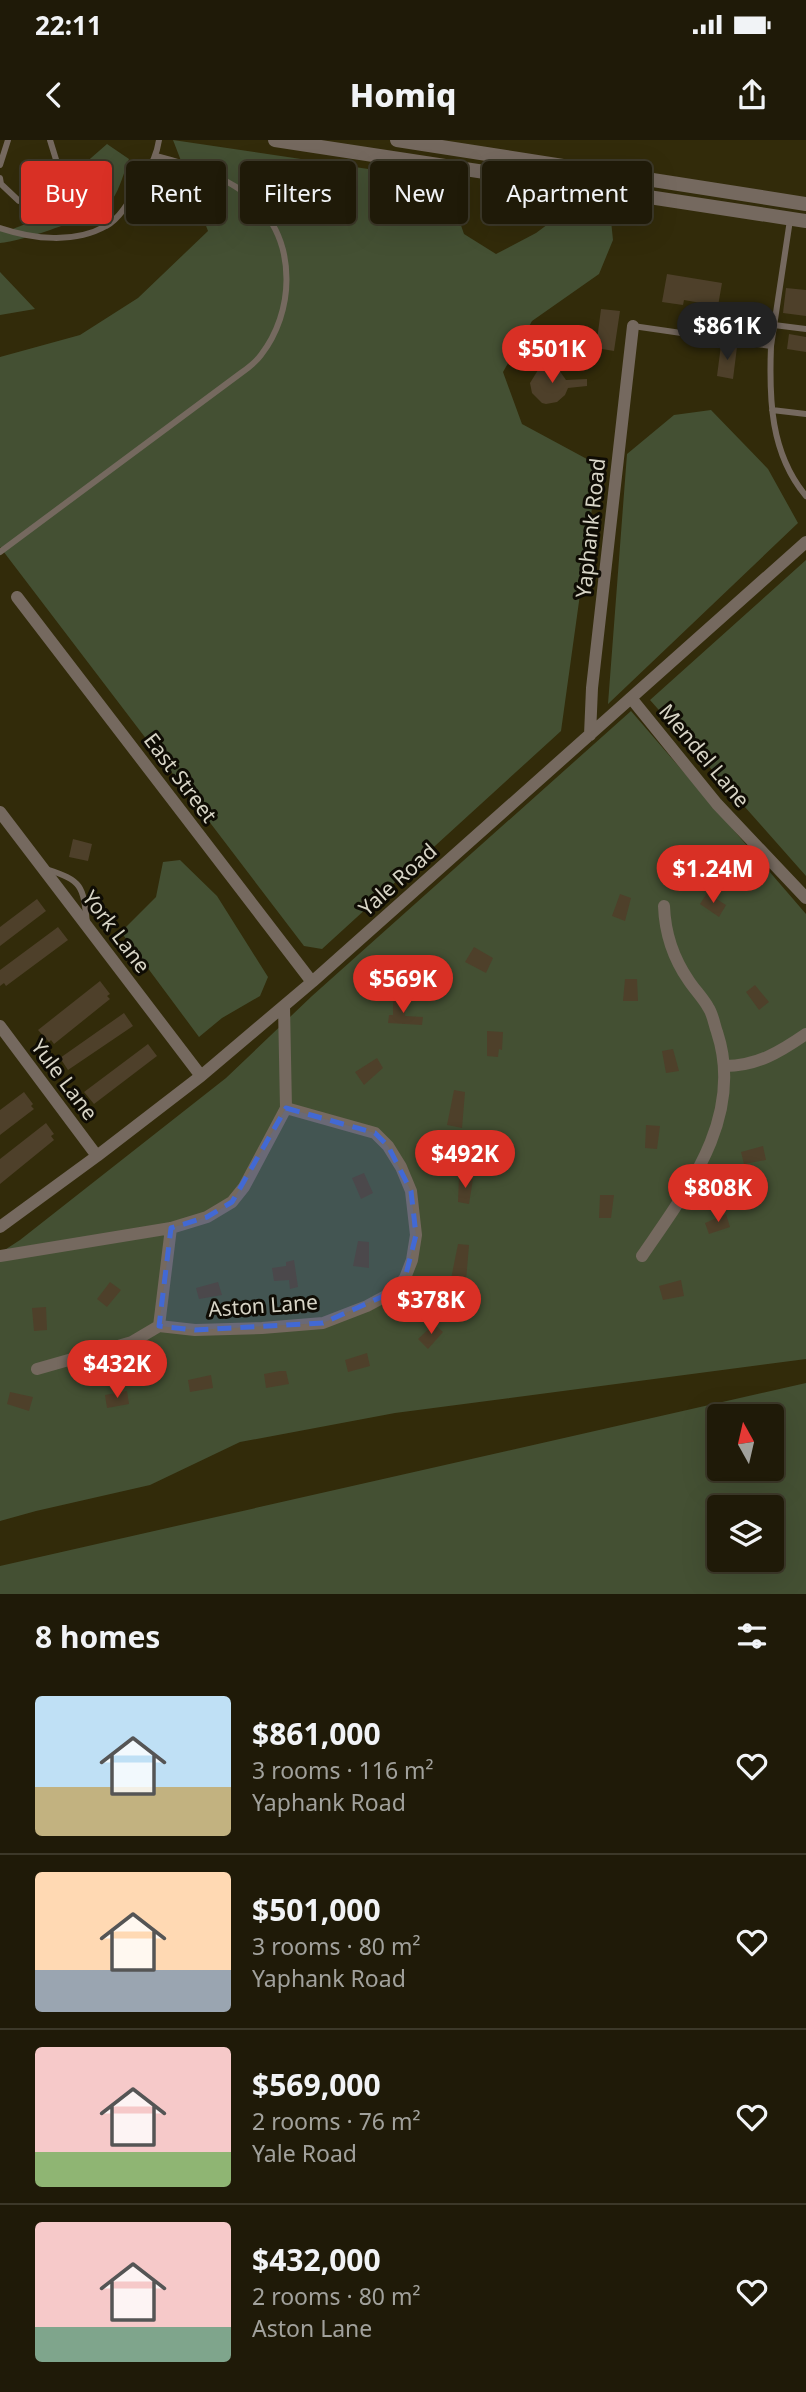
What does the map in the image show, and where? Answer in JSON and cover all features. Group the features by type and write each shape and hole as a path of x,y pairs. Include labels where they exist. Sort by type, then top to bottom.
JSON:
{"street":[{"path":"275,140 806,221"},
{"path":"397,140 806,204"},
{"name":"Yaphank Road","path":"590,735 594,674 633,326"},
{"name":"Yale Road","path":"0,1227 201,1076 284,1006 806,542"},
{"name":"East Street","path":"17,597 312,982"},
{"name":"Mendel Lane","path":"631,698 717,804 806,898"},
{"name":"York Lane","path":"0,811 201,1076"},
{"path":"642,1256 691,1186 709,1151 719,1115 725,1066 723,1050 709,1008 688,979 672,949 665,929 664,906"},
{"path":"0,1256 171,1228 207,1217 232,1202 244,1186 286,1108 284,1006"},
{"name":"Yule Lane","path":"0,1026 97,1156"},
{"path":"725,1066 746,1066 778,1053 806,1034"},
{"name":"Aston Lane","path":"159,1326 195,1330 323,1323 367,1306 395,1291 405,1278 416,1235 414,1214 411,1191 388,1146 375,1133 286,1108"},
{"path":"37,1368 131,1342 159,1326 171,1228"}],"lane":[{"path":"0,165 8,140"},
{"path":"0,178 1,184 19,201 44,201 58,192 62,179 50,140"},
{"path":"0,228 43,237 76,237 107,225 128,204 156,156 159,140"},
{"path":"0,552 241,373 259,358 278,327 287,283 280,241 259,205 243,191 199,170 156,156"},
{"path":"791,219 771,346 769,397 775,433 787,466 806,496"},
{"path":"774,324 806,329"},
{"path":"633,326 771,346"},
{"path":"772,410 806,414"}],"highlighted area":[{"path":"286,1108 375,1133 388,1146 411,1191 416,1235 405,1278 395,1291 323,1323 195,1330 159,1326 171,1228 207,1217 232,1202"}],"shaded area":[{"path":"0,140 806,140 806,1594 0,1594"}],"green space":[{"path":"173,140 314,161 240,161 240,224 356,224 356,167 370,169 370,224 461,224 464,234 496,254 548,224 611,224 613,240 599,274 532,321 503,372 522,424 598,465 561,731 322,949 304,946 0,547 0,357 80,335 138,298 208,231 205,224 226,224 226,161 181,161"},
{"path":"107,144 129,159 112,200 112,161 88,161"},
{"path":"26,224 66,224 0,243 0,226 10,230"},
{"path":"0,272 35,309 0,315"},
{"path":"711,410 768,469 798,523 608,704 627,454 674,415"},
{"path":"806,560 806,876 650,700"},
{"path":"631,711 806,914 806,1359 395,1413 240,1442 150,1485 0,1521 0,1253 226,1078 312,996"},
{"path":"180,860 217,896 268,977 260,996 222,1018 199,1037 121,932 156,897 163,862"},
{"path":"806,1383 806,1594 0,1594 0,1566 707,1405 707,1481 784,1481 784,1404 714,1404"}],"building":[{"path":"667,274 722,283 718,306 684,300 683,305 662,302"},
{"path":"786,288 806,290 806,316 783,313"},
{"path":"601,309 620,311 614,351 596,348"},
{"path":"789,334 806,337 806,352 787,349"},
{"path":"721,345 737,347 733,379 717,376"},
{"path":"545,367 559,370 566,380 587,379 587,386 568,388 557,402 542,403 532,393 530,383 538,370"},
{"path":"73,839 92,844 88,861 69,857"},
{"path":"707,893 726,905 719,917 700,904"},
{"path":"620,894 631,898 625,921 612,916"},
{"path":"37,899 46,911 0,946 0,927"},
{"path":"58,927 68,940 6,986 4,983 0,986 0,970"},
{"path":"474,947 493,958 486,973 465,962"},
{"path":"625,979 637,979 638,1001 623,1001"},
{"path":"100,981 110,994 107,996 110,999 54,1044 51,1040 49,1042 38,1030"},
{"path":"755,985 769,1002 759,1010 746,992"},
{"path":"393,1001 406,1001 405,1016 423,1017 422,1025 388,1023 389,1015 393,1015"},
{"path":"124,1013 133,1026 68,1070 60,1058"},
{"path":"487,1031 503,1032 502,1050 499,1049 498,1057 487,1056"},
{"path":"148,1044 157,1056 94,1104 84,1092"},
{"path":"673,1049 679,1071 666,1073 662,1051"},
{"path":"377,1058 383,1068 364,1085 355,1072"},
{"path":"454,1090 465,1092 462,1128 447,1125"},
{"path":"24,1092 34,1109 0,1135 0,1110"},
{"path":"46,1123 54,1134 51,1136 54,1140 0,1184 0,1159"},
{"path":"646,1125 660,1126 657,1149 645,1148"},
{"path":"763,1146 766,1160 744,1164 741,1152"},
{"path":"364,1173 373,1193 361,1199 352,1178"},
{"path":"459,1177 473,1179 469,1204 458,1202"},
{"path":"600,1195 614,1195 611,1218 599,1218"},
{"path":"726,1214 730,1227 709,1234 705,1223"},
{"path":"358,1241 369,1242 369,1268 353,1266"},
{"path":"458,1244 469,1245 466,1281 451,1279"},
{"path":"294,1260 298,1287 290,1289 289,1280 274,1281 272,1268 286,1266 286,1262"},
{"path":"681,1280 684,1296 663,1300 659,1286"},
{"path":"110,1282 121,1290 107,1307 97,1299"},
{"path":"218,1282 222,1295 199,1299 196,1288"},
{"path":"46,1307 47,1330 34,1331 32,1308"},
{"path":"434,1324 443,1332 428,1349 418,1339"},
{"path":"367,1353 370,1366 348,1372 345,1360"},
{"path":"286,1371 289,1384 266,1388 264,1374"},
{"path":"211,1375 213,1388 190,1392 188,1380"},
{"path":"127,1391 129,1404 107,1408 105,1395"},
{"path":"10,1392 33,1397 29,1411 7,1404"}]}
